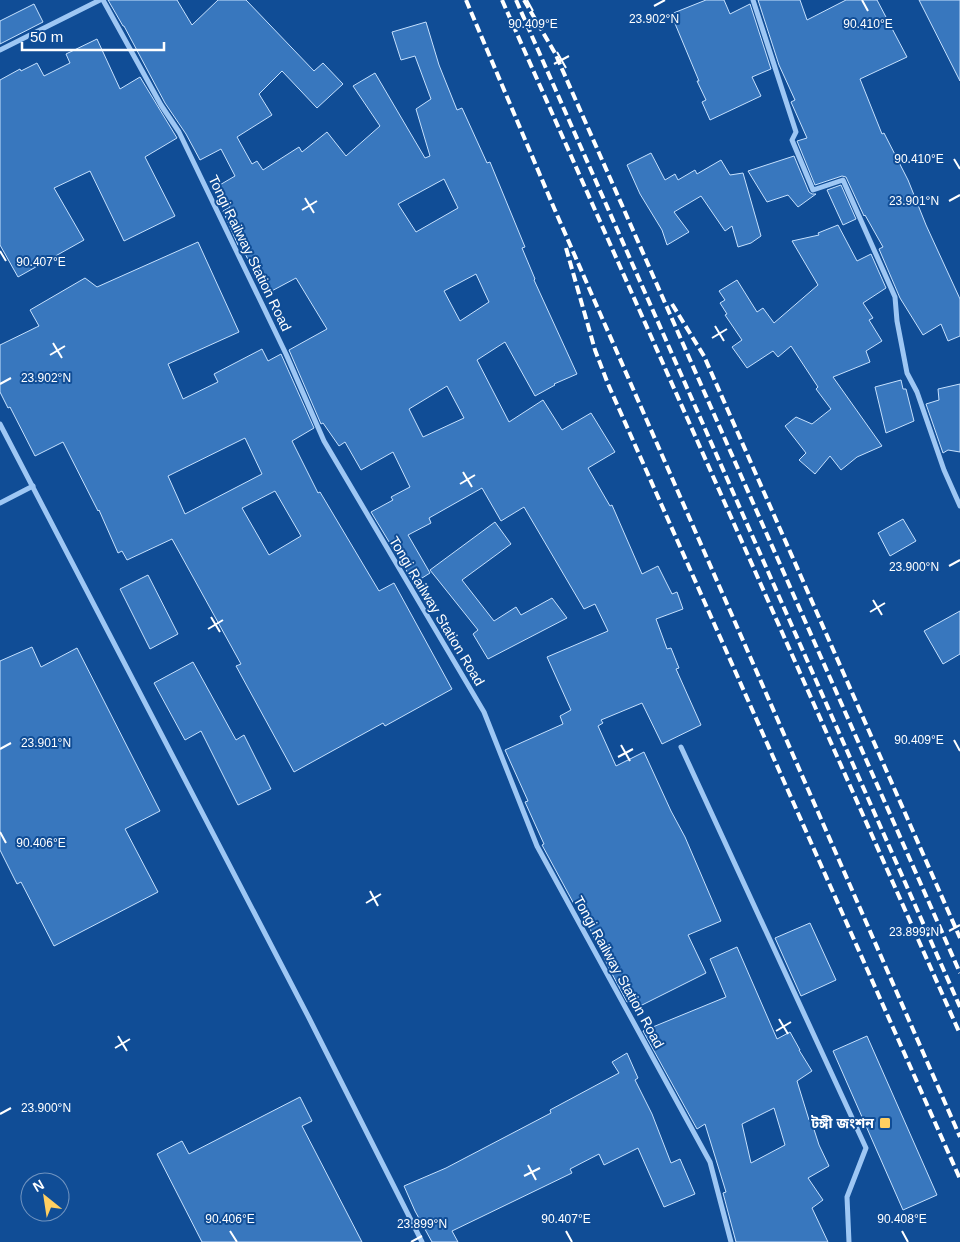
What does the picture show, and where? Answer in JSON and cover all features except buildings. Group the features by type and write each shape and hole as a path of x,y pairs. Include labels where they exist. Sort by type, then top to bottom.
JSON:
{"street":[{"path":"0,50 101,0"},
{"name":"Tongi Railway Station Road","path":"101,0 160,105 179,132 286,354 324,441 484,712 538,846 710,1162 731,1242"},
{"path":"752,0 796,132 792,140 814,190 843,180 895,297 897,321 907,373 917,392 940,462 960,506"},
{"path":"0,424 304,1009 422,1242"},
{"path":"0,503 33,486"},
{"path":"681,747 866,1148 847,1197 849,1242"}],"railway":[{"path":"466,0 554,208 960,1137"},
{"path":"502,0 960,1034"},
{"path":"516,0 960,1007"},
{"path":"524,0 555,53 960,973"},
{"path":"566,248 595,350 608,384 960,1179"},
{"path":"672,304 704,356 960,938"}],"place":[{"name":"টঙ্গী জংশন","path":"885,1123"}]}
